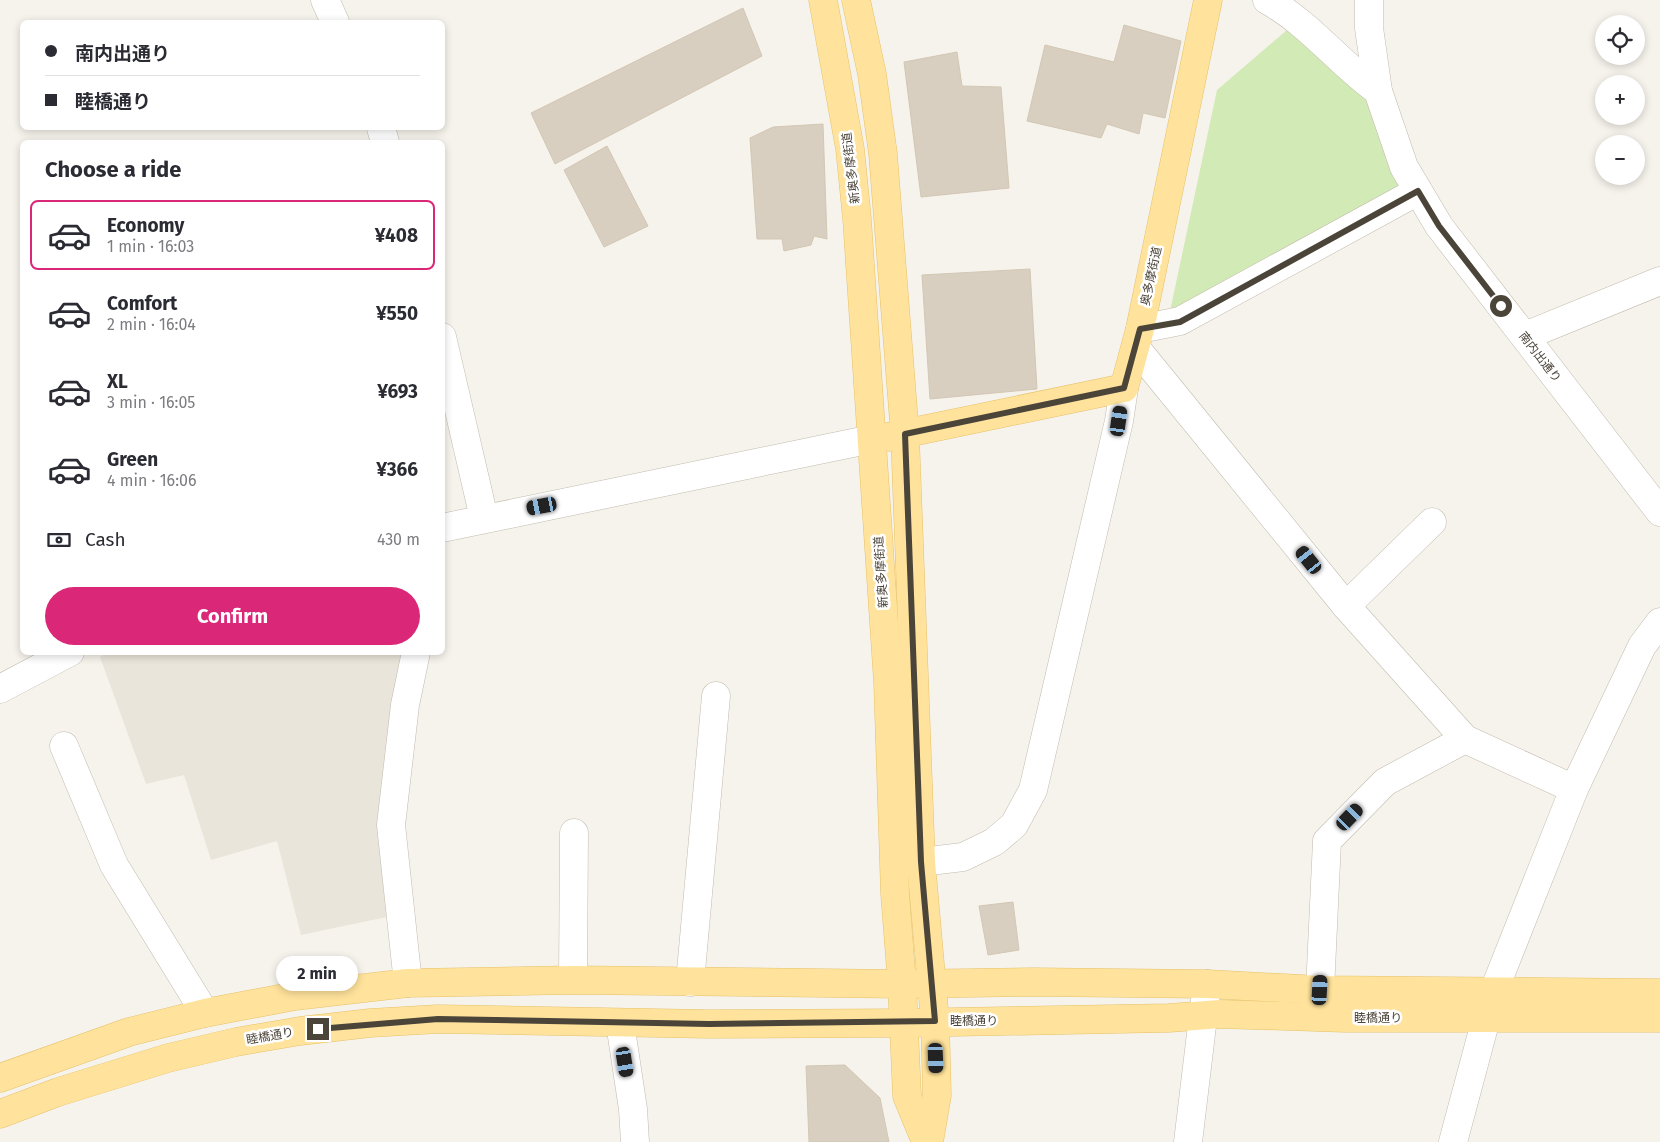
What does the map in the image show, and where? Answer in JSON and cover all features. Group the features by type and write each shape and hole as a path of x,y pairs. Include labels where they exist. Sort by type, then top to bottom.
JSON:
{"main road":[{"name":"新奥多摩街道","path":"823,0 850,149 857,219 888,684 895,894 902,984 907,1096 928,1142"},
{"name":"新奥多摩街道","path":"856,0 872,74 883,154 905,434 921,862 935,1021 937,1095 928,1142"},
{"name":"奥多摩街道","path":"1124,388 1138,338 1208,0"},
{"path":"872,439 905,434 1124,388"},
{"name":"睦橋通り","path":"0,1078 129,1032 205,1013 295,996 408,983 573,980 902,984 1207,984 1320,990 1660,1018"},
{"name":"睦橋通り","path":"0,1114 76,1086 168,1058 236,1042 300,1031 370,1023 438,1019 620,1023 903,1023 1168,1018 1203,1015 1345,1018 1489,1005 1660,993"}],"street":[{"path":"324,0 334,20"},
{"path":"1266,0 1298,19 1352,72 1378,91"},
{"name":"南内出通り","path":"1369,0 1369,28 1378,91 1404,166 1418,191 1439,226 1660,512"},
{"path":"1418,191 1180,322 1138,338 1346,606 1465,739 1574,789"},
{"path":"1525,336 1660,281"},
{"path":"445,350 484,518"},
{"path":"921,862 963,857 994,842 1014,826 1033,790 1119,421 1124,388"},
{"path":"445,527 872,439"},
{"path":"1346,606 1432,522"},
{"path":"1453,1142 1489,1005 1574,789 1642,646 1660,622"},
{"path":"0,689 64,655"},
{"path":"408,983 391,825 406,705 415,655"},
{"path":"690,982 716,696"},
{"path":"1320,990 1327,841 1385,782 1465,739"},
{"path":"64,746 114,865 205,1013"},
{"path":"573,980 574,833"},
{"path":"1188,1142 1207,984"},
{"path":"620,1023 633,1109 635,1142"}],"shaded area":[{"path":"104,655 412,655 391,825 401,914 301,935 277,841 211,860 184,775 146,784 100,657"}],"green space":[{"path":"1295,23 1374,103 1406,188 1169,316 1217,90"}],"building":[{"path":"743,8 762,56 555,164 531,113"},
{"path":"1124,25 1181,41 1165,118 1143,113 1139,134 1107,124 1101,138 1027,121 1045,45 1114,62"},
{"path":"957,52 962,86 1001,87 1009,188 921,197 904,62"},
{"path":"823,124 827,239 814,236 811,245 784,251 782,239 757,239 750,138 773,127"},
{"path":"607,146 648,226 604,247 564,170"},
{"path":"1030,269 1037,389 930,399 922,275"},
{"path":"1013,902 1019,950 988,955 979,906"},
{"path":"845,1065 880,1098 889,1142 809,1142 806,1066"}],"route":[{"path":"318,1029 370,1023 438,1019 709,1024 903,1023 935,1021 921,862 905,434 1124,388 1140,329 1180,322 1418,191 1439,226 1501,306"}]}
